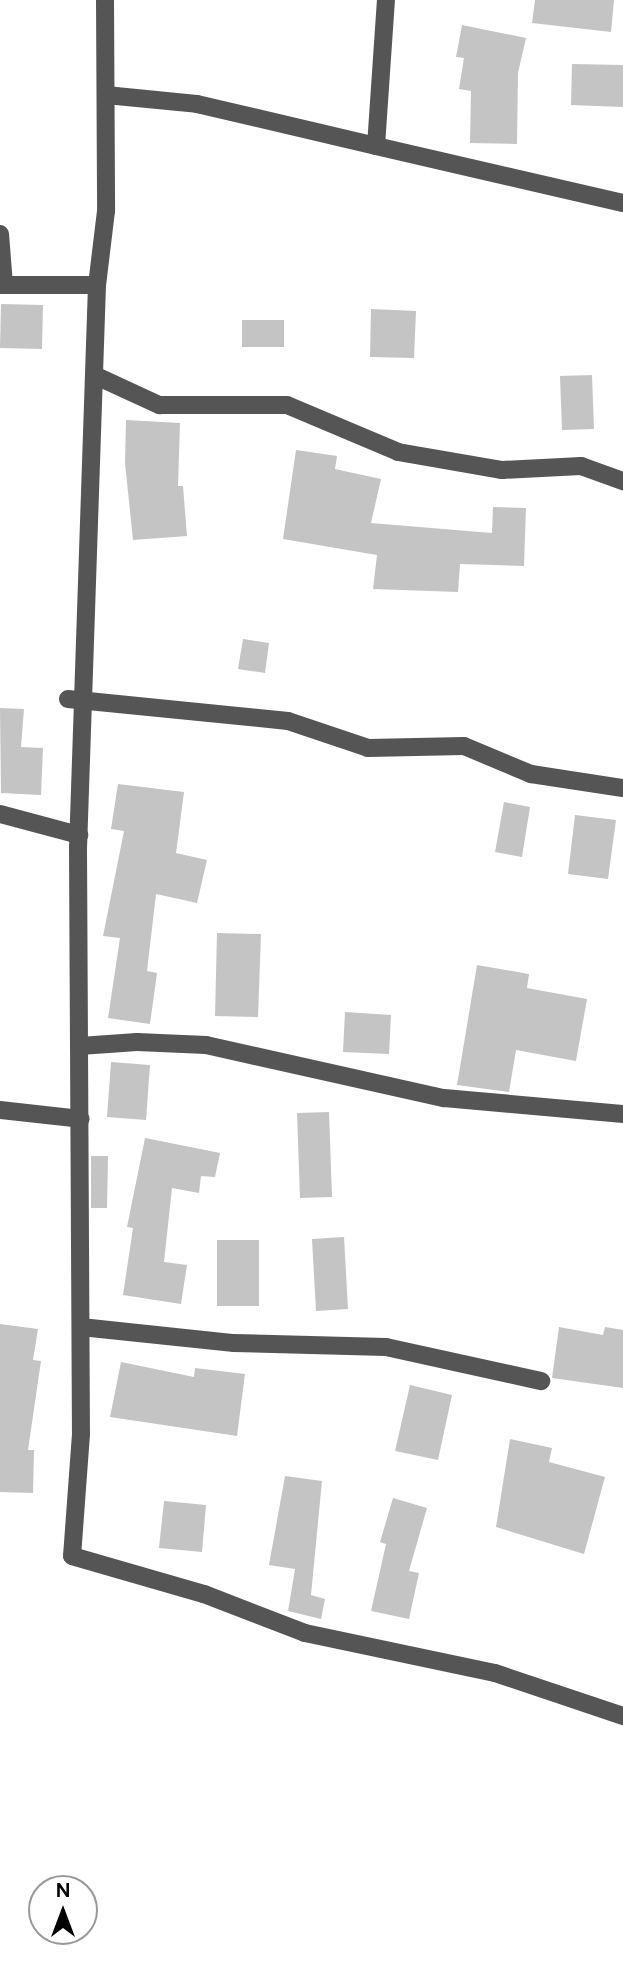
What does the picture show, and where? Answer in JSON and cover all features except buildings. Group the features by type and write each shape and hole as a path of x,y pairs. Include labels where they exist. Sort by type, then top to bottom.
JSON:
{"street":[{"path":"105,0 106,211 97,285 75,699 79,835 81,1434 72,1556 204,1594 305,1633 495,1673 623,1716"},
{"path":"376,146 386,0"},
{"path":"106,95 197,104 623,203"},
{"path":"0,234 2,285 97,285"},
{"path":"94,375 159,405 287,405 398,452 502,470 581,466 623,481"},
{"path":"75,699 288,721 368,748 464,746 531,775 623,788"},
{"path":"0,814 79,835"},
{"path":"80,1046 137,1042 206,1045 444,1098 623,1114"},
{"path":"0,1110 81,1119"},
{"path":"81,1328 234,1343 386,1347 541,1381"}]}
